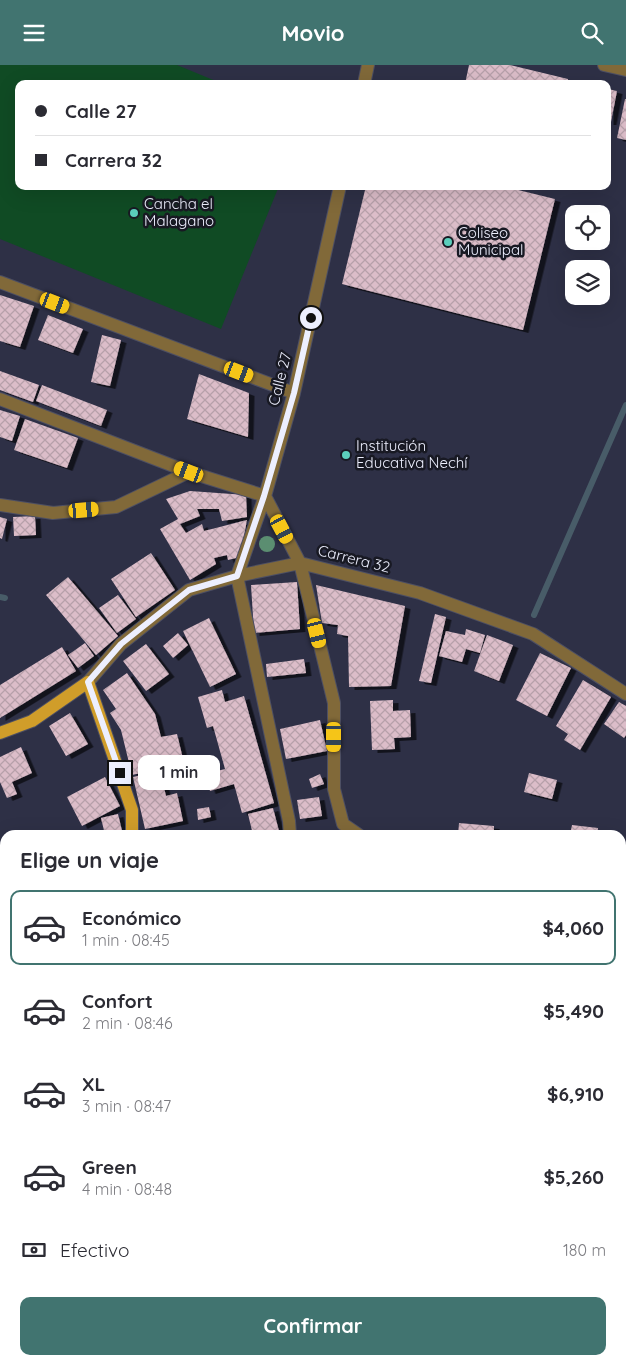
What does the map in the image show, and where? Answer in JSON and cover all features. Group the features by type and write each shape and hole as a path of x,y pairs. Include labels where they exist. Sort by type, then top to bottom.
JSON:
{"main road":[{"name":"Carrera 32","path":"0,733 32,721 88,682"},
{"path":"88,682 132,810 132,830"}],"street":[{"path":"365,80 368,65"},
{"path":"604,65 626,70"},
{"name":"Calle 27","path":"237,576 264,496 294,393 339,190"},
{"path":"0,282 294,393"},
{"path":"0,399 189,472 264,496 300,563 334,703 334,789 342,824 351,830"},
{"path":"0,505 53,513 116,507 189,472"},
{"name":"Carrera 32","path":"88,682 121,644 189,590 237,576 300,563 420,593 533,634 626,694"},
{"path":"237,576 287,811 289,830"}],"green space":[{"name":"Cancha el Malagano","path":"0,65 177,65 213,80 15,80 15,190 277,190 221,329 0,239"}],"building":[{"path":"469,65 510,65 568,79 568,80 466,80"},
{"path":"611,90 617,91 611,122"},
{"path":"626,99 626,140 617,138"},
{"name":"Coliseo Municipal","path":"365,190 518,190 555,199 523,330 342,284"},
{"path":"0,295 34,306 20,347 0,341"},
{"path":"48,315 83,329 73,353 38,340"},
{"path":"102,335 121,340 110,386 91,382"},
{"path":"0,371 39,385 33,402 0,390"},
{"path":"199,374 249,393 248,437 187,419"},
{"path":"42,385 107,410 101,426 36,401"},
{"path":"0,410 20,416 12,441 0,437"},
{"path":"25,419 78,438 67,468 14,450"},
{"path":"190,491 246,495 247,517 222,521 219,509 197,509 200,516 180,524 186,533 202,524 204,531 247,520 240,557 228,560 227,555 214,558 216,564 190,580 160,529 178,519 166,499"},
{"path":"35,516 36,535 14,536 13,517"},
{"path":"0,517 7,519 2,539 0,538"},
{"path":"151,553 175,590 136,617 111,579"},
{"path":"68,577 118,636 96,655 46,595"},
{"path":"297,582 300,629 254,633 251,585"},
{"path":"316,585 405,606 391,686 349,687 348,636 337,634 338,625 322,623"},
{"path":"118,595 136,619 117,633 99,608"},
{"path":"435,614 446,617 431,683 419,681"},
{"path":"209,618 236,674 210,687 183,631"},
{"path":"466,629 485,635 480,653 466,649 462,662 439,656 446,631 465,635"},
{"path":"178,633 188,645 173,658 163,646"},
{"path":"487,635 513,645 499,681 474,671"},
{"path":"85,643 94,656 78,668 68,655"},
{"path":"146,644 169,674 146,691 123,661"},
{"path":"62,647 76,671 0,718 0,685"},
{"path":"540,653 571,668 547,716 516,700"},
{"path":"304,659 306,673 267,677 266,664"},
{"path":"127,673 155,714 161,737 177,734 184,763 132,775 121,730 110,713 116,709 103,690"},
{"path":"583,680 611,697 580,750 564,740 568,734 556,726"},
{"path":"222,690 225,702 244,696 274,803 242,813 234,784 210,791 205,774 225,769 213,726 207,728 198,697"},
{"path":"393,700 393,711 410,710 411,737 394,738 395,749 372,750 370,701"},
{"path":"619,702 626,706 626,735 624,738 604,724"},
{"path":"70,713 88,744 66,756 49,726"},
{"path":"320,720 327,751 286,759 280,729"},
{"path":"21,747 32,773 12,782 17,794 7,798 0,782 0,757"},
{"path":"160,771 166,796 177,793 183,821 145,829 133,777"},
{"path":"529,773 557,780 552,799 524,792"},
{"path":"320,774 324,784 312,788 309,779"},
{"path":"105,777 120,806 82,826 67,797"},
{"path":"319,797 322,816 300,819 297,800"},
{"path":"209,807 211,817 198,820 197,809"},
{"path":"273,808 279,830 252,830 248,814"},
{"path":"118,814 122,830 104,830 101,818"},
{"path":"459,823 494,826 494,830 458,830"},
{"path":"572,825 598,828 598,830 571,830"}],"waterway":[{"path":"534,615 626,405"},
{"path":"0,597 5,598"}],"place":[{"name":"Cancha el Malagano","path":"134,213"},
{"name":"Coliseo Municipal","path":"448,242"},
{"name":"Institución Educativa Nechí","path":"346,455"}],"route":[{"path":"120,773 88,682 121,644 189,590 237,576 264,496 294,393 311,318"}]}
